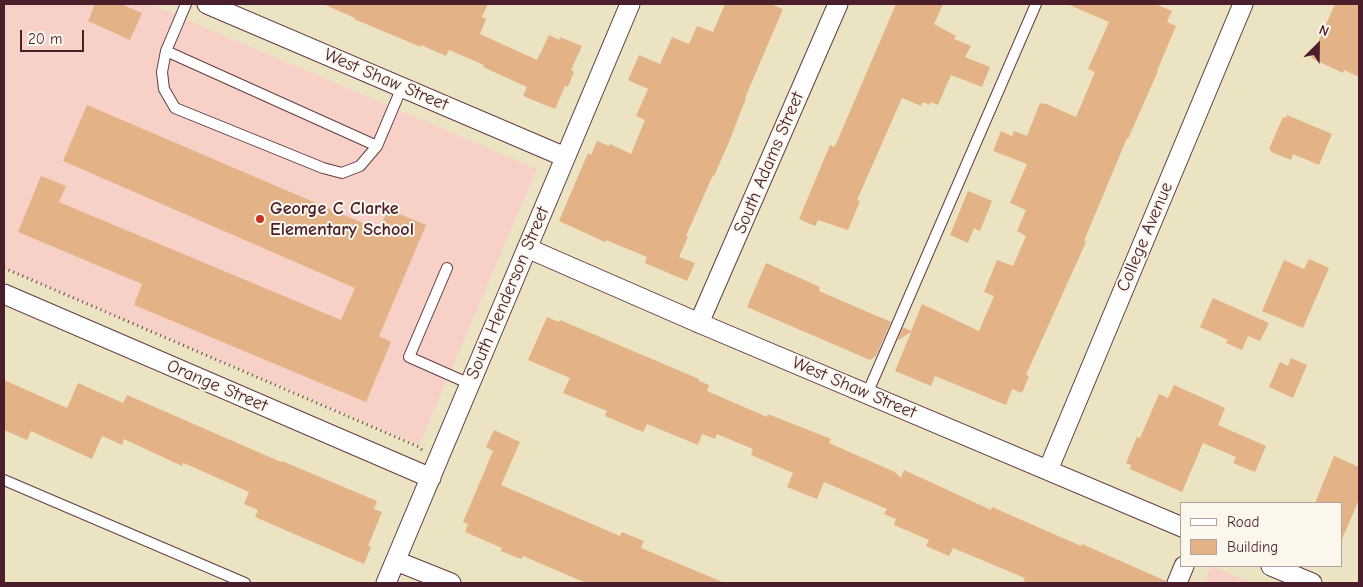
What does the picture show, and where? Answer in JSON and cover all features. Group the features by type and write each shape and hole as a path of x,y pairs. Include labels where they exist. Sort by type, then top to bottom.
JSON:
{"street":[{"name":"West Shaw Street","path":"207,4 565,157"},
{"name":"South Henderson Street","path":"386,583 630,4"},
{"name":"South Adams Street","path":"700,323 838,4"},
{"name":"College Avenue","path":"1048,470 1243,4"},
{"name":"West Shaw Street","path":"527,248 1180,526"},
{"name":"Orange Street","path":"4,294 431,478"},
{"path":"396,561 451,583"},
{"path":"1177,583 1184,567"},
{"path":"1274,567 1312,583"}],"lane":[{"path":"186,4 166,51 162,72 164,90 175,108 323,168 342,173 360,166 377,146 402,87"},
{"path":"867,394 1036,4"},
{"path":"166,51 377,146"},
{"path":"447,268 409,357 470,384"},
{"path":"4,480 245,583"}],"path":[{"path":"4,268 410,443 419,447 422,451"}],"shaded area":[{"name":"George C Clarke Elementary School","path":"4,4 150,4 537,169 419,445 4,268"},
{"path":"1211,567 1213,567 1252,583 1204,583"}],"building":[{"path":"95,4 121,4 142,13 130,40 88,21"},
{"path":"323,4 488,4 482,17 486,19 480,34 537,60 549,35 559,40 560,37 582,46 571,70 574,72 568,87 565,86 555,109 523,96 527,87 483,67 484,65 449,50 446,56 421,45 421,47"},
{"path":"725,4 770,4 783,9 745,98 729,142 686,236 688,237 679,257 695,263 687,281 645,263 647,257 606,240 605,242 559,221 588,153 591,155 597,141 609,146 610,144 631,154 645,120 636,116 648,89 628,80 639,55 660,64 672,37 689,44 697,26 713,32"},
{"path":"896,4 943,4 934,24 956,36 954,39 971,46 965,57 990,67 982,87 951,75 938,105 931,102 930,105 923,102 921,106 902,98 857,200 860,201 848,230 818,220 815,226 799,219 830,145 834,147 836,144"},
{"path":"1067,4 1155,4 1172,11 1167,22 1176,26 1084,241 1086,242 1026,375 1029,376 1022,393 1012,389 1006,405 935,376 931,386 895,371 911,332 897,341 903,327 911,331 922,304 979,331 994,296 984,292 997,260 1013,266 1026,236 1017,231 1026,210 1010,203 1027,164 993,151 1001,131 1012,136 1014,131 1027,136 1040,103 1076,117 1095,72 1088,69 1109,22"},
{"path":"1335,4 1359,4 1359,77 1344,70 1343,73 1311,58"},
{"path":"87,105 379,230 388,209 426,225 379,336 391,342 366,402 134,305 142,284 18,232 41,176 66,186 59,202 341,320 355,288 63,161"},
{"path":"1287,115 1332,134 1319,165 1293,154 1291,160 1271,152 1269,149 1283,117 1286,118"},
{"path":"968,191 992,201 980,231 974,228 968,243 950,235"},
{"path":"1309,259 1329,268 1303,328 1262,311 1284,260 1304,269"},
{"path":"766,263 820,287 819,291 891,322 876,356 870,360 747,307"},
{"path":"1213,298 1269,323 1260,341 1248,336 1242,350 1226,343 1228,340 1200,327"},
{"path":"547,317 559,322 560,320 699,379 699,381 709,385 707,391 767,417 768,414 831,439 829,443 895,472 901,478 904,470 991,510 992,507 1081,546 1082,544 1166,581 1166,583 1023,583 1025,578 953,548 949,556 926,546 929,540 894,525 896,519 884,514 887,509 824,482 817,499 787,487 793,473 751,455 753,449 717,434 715,439 702,434 698,445 647,424 643,432 605,416 607,411 563,393 570,378 528,360"},
{"path":"1291,358 1307,365 1293,398 1269,387 1280,362 1288,366"},
{"path":"4,380 67,408 78,383 123,403 127,395 281,462 377,501 374,509 382,512 368,546 371,547 364,564 255,517 258,510 244,504 249,492 183,463 182,466 124,439 122,445 102,436 92,459 31,431 27,440 4,430"},
{"path":"1174,385 1225,408 1218,425 1266,446 1255,472 1233,463 1236,457 1203,443 1182,492 1130,469 1131,465 1126,463 1137,437 1140,438 1159,394 1168,398"},
{"path":"494,430 520,442 501,485 620,536 622,532 644,541 641,548 725,583 586,583 523,556 521,559 501,551 502,548 465,532 468,524 463,522 493,451 486,447"},
{"path":"1334,456 1359,467 1359,500 1343,537 1343,502 1315,502"}],"place":[{"name":"George C Clarke Elementary School","path":"260,219"}]}
